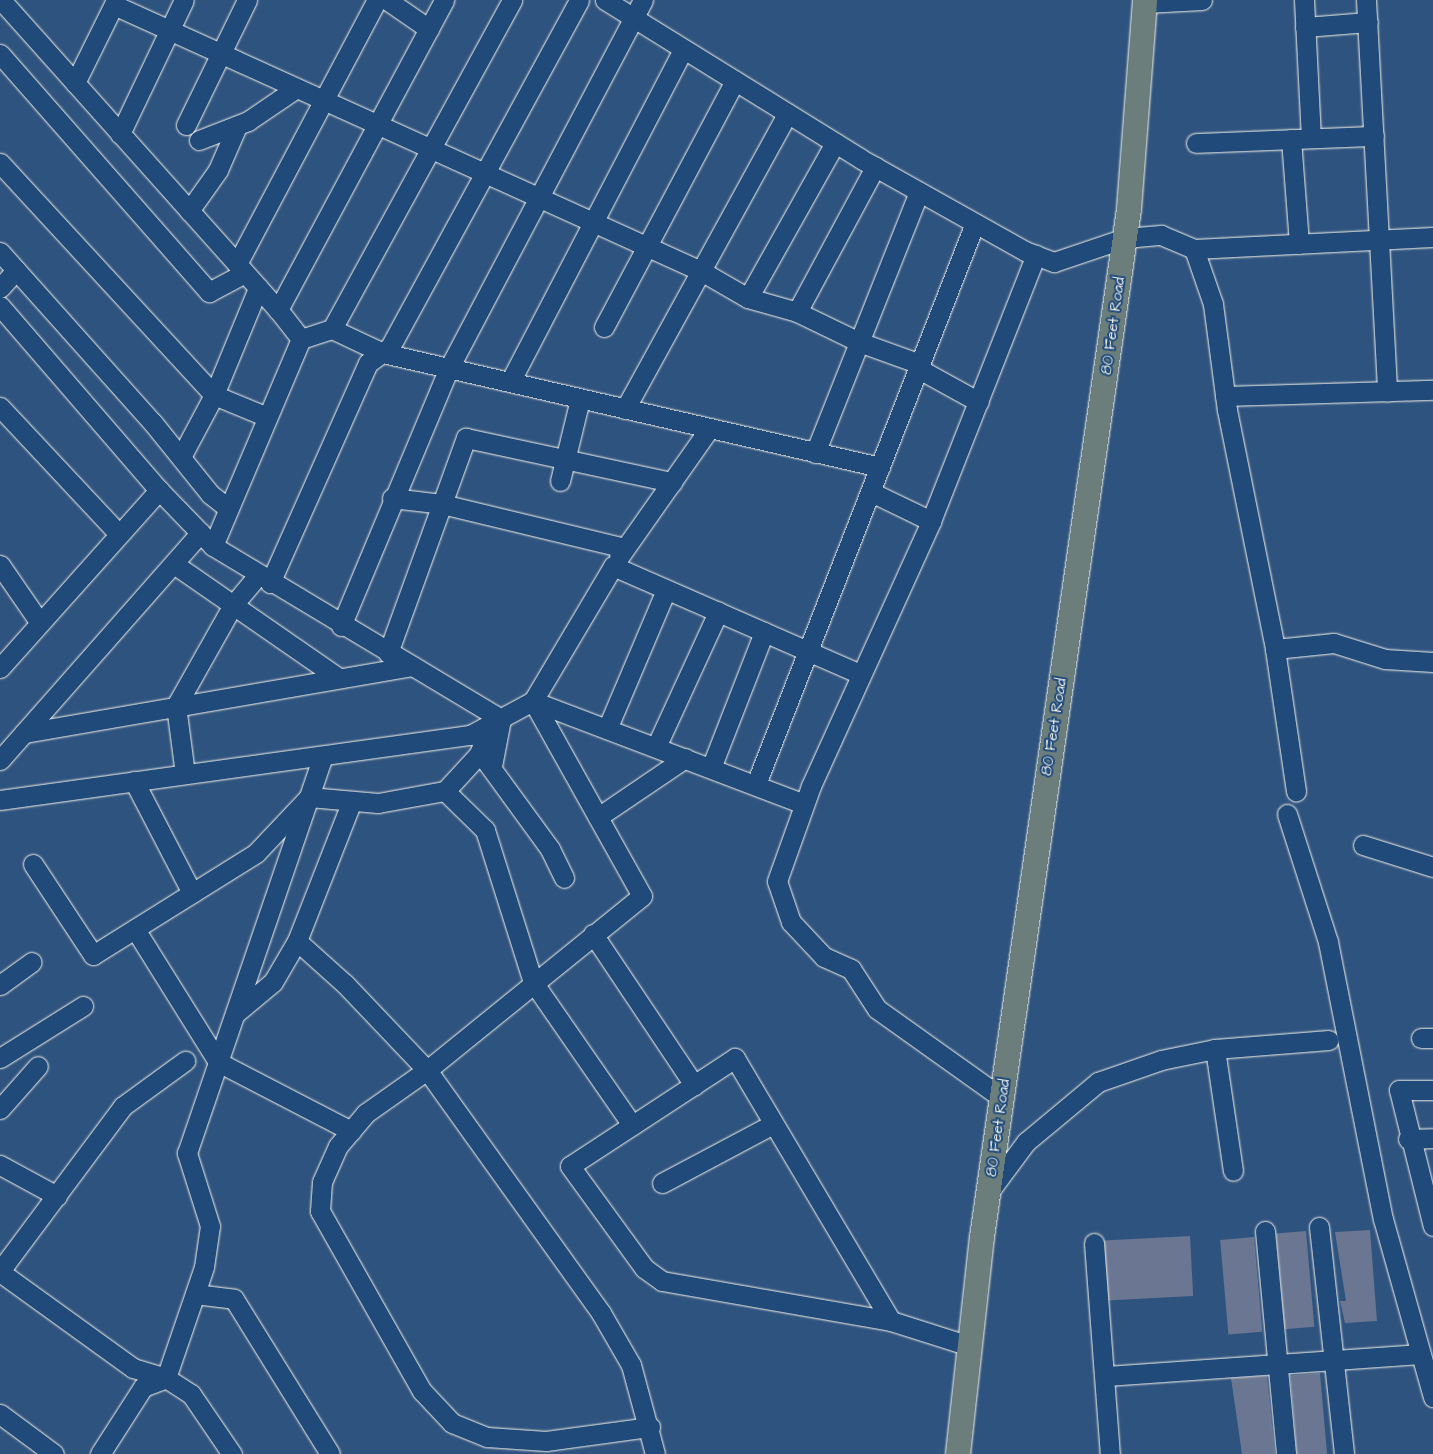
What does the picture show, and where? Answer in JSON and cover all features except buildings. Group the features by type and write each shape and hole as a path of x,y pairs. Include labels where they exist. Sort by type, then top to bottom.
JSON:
{"main road":[{"name":"80 Feet Road","path":"958,1454 988,1193 1125,238 1145,2"}],"street":[{"path":"1,0 278,310 301,339"},
{"path":"120,134 184,0"},
{"path":"186,125 247,0"},
{"path":"2,61 209,292 241,269 323,102 376,0"},
{"path":"387,0 429,29"},
{"path":"278,310 374,126 444,0"},
{"path":"332,329 512,0"},
{"path":"185,774 176,706 233,605 264,579 368,363 390,347 579,0"},
{"path":"605,0 875,167 975,223 1036,255 1054,262 1125,238 1161,235 1194,249 1433,237"},
{"path":"341,626 392,498 449,368 643,0"},
{"path":"1145,2 1202,0"},
{"path":"1304,0 1311,138"},
{"path":"1366,0 1387,391"},
{"path":"75,83 115,2 170,30 429,152 539,200 645,250 701,272 748,298 797,312 859,342 920,364"},
{"path":"1305,27 1368,22"},
{"path":"510,382 683,50"},
{"path":"604,327 735,81"},
{"path":"199,140 237,126 295,89"},
{"path":"625,409 787,114"},
{"path":"189,211 218,170 237,126"},
{"path":"1196,143 1374,136"},
{"path":"1291,139 1299,244"},
{"path":"748,298 835,143"},
{"path":"0,163 214,395 267,417"},
{"path":"797,312 875,167"},
{"path":"815,453 919,192"},
{"path":"756,784 975,223"},
{"path":"1194,249 1213,304 1225,396 1275,649 1296,791"},
{"path":"0,252 181,457 210,494 228,508"},
{"path":"1002,1098 877,1009 850,969 824,957 791,922 777,881 804,804 860,674 932,521 1036,255"},
{"path":"0,288 16,270"},
{"path":"181,457 214,395 258,288"},
{"path":"0,306 159,490 207,539 264,579 412,666 495,722"},
{"path":"0,760 174,564 207,539 228,508 301,339 332,329 383,352 709,429 880,467"},
{"path":"920,364 919,369 978,402"},
{"path":"1225,396 1433,390"},
{"path":"560,481 580,399"},
{"path":"0,407 119,534"},
{"path":"0,800 185,774 322,759 470,735 495,722 532,701 613,566 709,429"},
{"path":"388,653 466,438 672,482"},
{"path":"0,668 159,490"},
{"path":"871,492 932,521"},
{"path":"392,498 442,504 626,548"},
{"path":"174,564 336,677"},
{"path":"0,565 40,623"},
{"path":"613,566 860,674"},
{"path":"607,728 666,590"},
{"path":"656,747 718,612"},
{"path":"711,768 764,632"},
{"path":"1275,649 1334,643 1386,658 1433,662"},
{"path":"24,733 336,677 412,666"},
{"path":"532,701 756,784 804,804"},
{"path":"532,701 642,896 532,982 427,1070 366,1112 338,1146 322,1182 320,1212 422,1391 452,1423 487,1437 546,1441 650,1427"},
{"path":"309,797 378,803 446,791 486,760 495,722"},
{"path":"598,817 685,758"},
{"path":"166,1378 195,1294 210,1226 187,1152 322,759"},
{"path":"486,760 550,849 564,878"},
{"path":"134,781 192,893"},
{"path":"446,791 486,830 532,982 632,1125"},
{"path":"33,864 93,955 256,853 309,797"},
{"path":"234,1014 273,982 297,941 352,801"},
{"path":"1286,814 1328,942 1383,1219 1418,1354 1433,1397"},
{"path":"1363,845 1433,867"},
{"path":"135,928 218,1062 351,1131"},
{"path":"593,934 694,1085"},
{"path":"297,941 345,984 427,1070 601,1314 631,1365 650,1427 655,1454"},
{"path":"0,985 32,962"},
{"path":"0,1058 82,1006"},
{"path":"988,1193 1026,1142 1098,1082 1161,1060 1215,1050 1329,1040"},
{"path":"1215,1050 1233,1171"},
{"path":"891,1321 735,1058 570,1166 644,1268 662,1281 891,1321 970,1346"},
{"path":"185,1061 123,1106 0,1271 133,1368 166,1378 192,1394 232,1454"},
{"path":"0,1109 38,1066"},
{"path":"1433,1090 1399,1090 1408,1139 1430,1205 1433,1226"},
{"path":"662,1183 773,1124"},
{"path":"1408,1139 1433,1138"},
{"path":"0,1165 56,1196"},
{"path":"1319,1227 1344,1454"},
{"path":"1265,1231 1286,1454"},
{"path":"1094,1243 1110,1454"},
{"path":"195,1294 234,1299 330,1454"},
{"path":"1105,1376 1418,1354"},
{"path":"100,1454 142,1387 166,1378"},
{"path":"0,1414 54,1454"}]}
